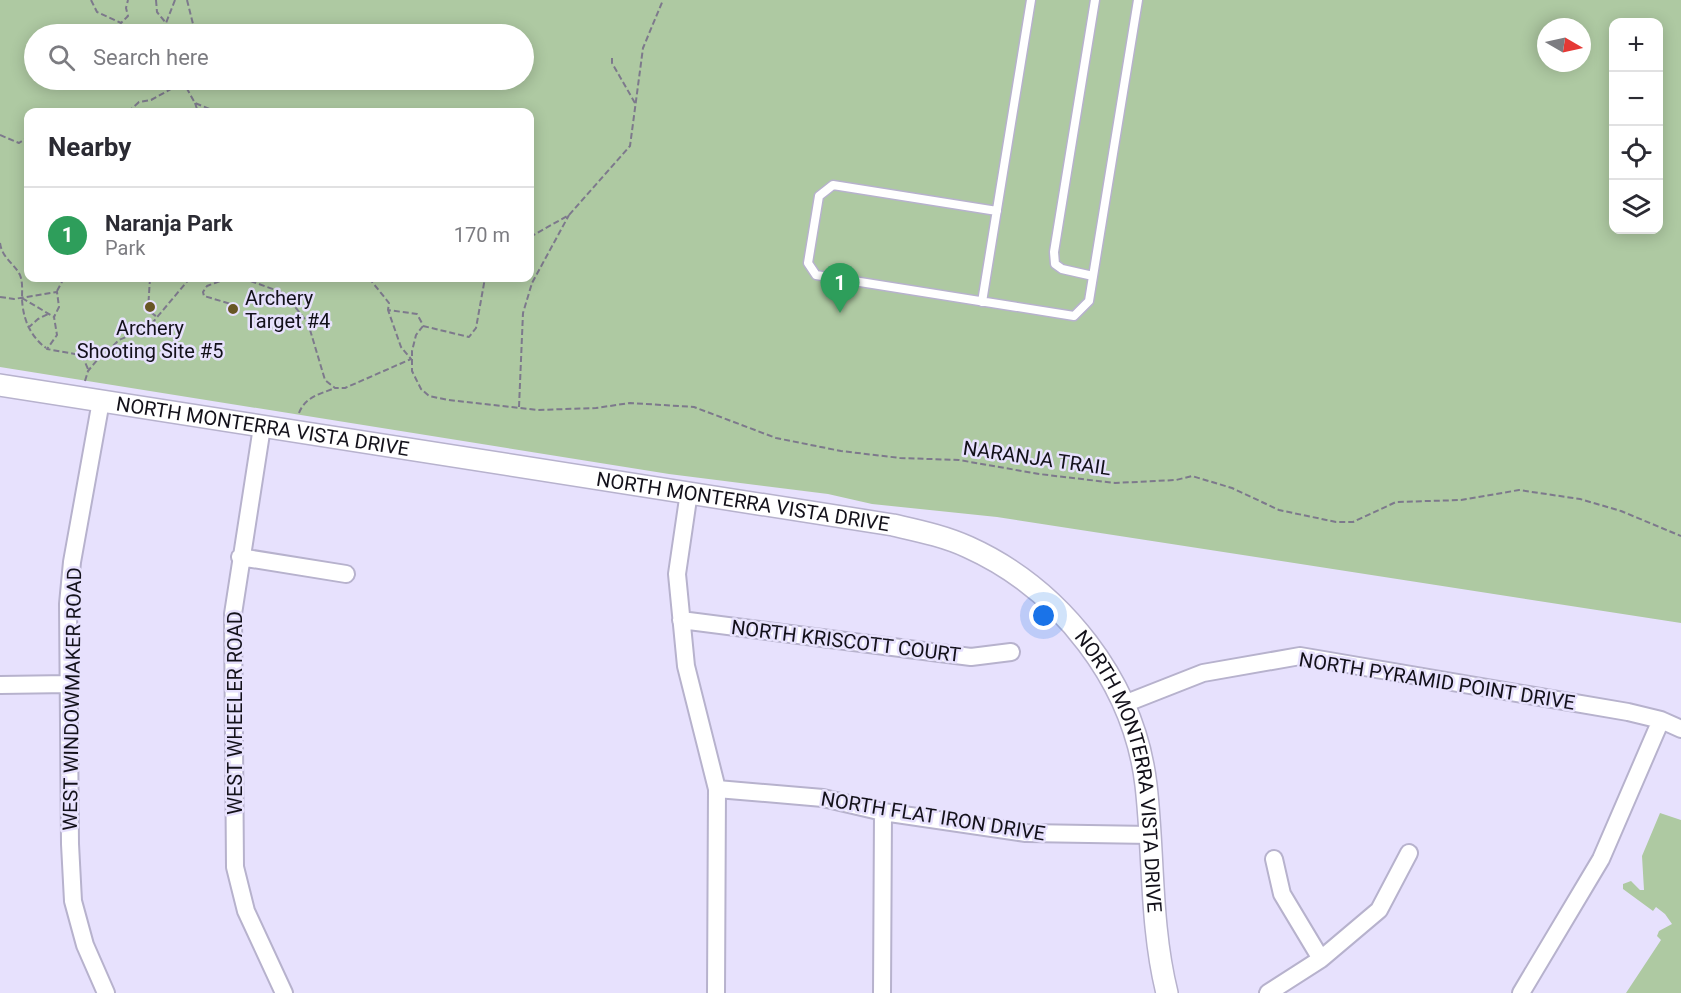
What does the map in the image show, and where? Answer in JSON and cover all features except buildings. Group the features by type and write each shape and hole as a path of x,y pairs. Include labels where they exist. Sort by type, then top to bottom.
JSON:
{"street":[{"name":"NORTH MONTERRA VISTA DRIVE","path":"0,385 893,525 934,535 967,547 1004,566 1060,610 1107,672 1124,704 1138,747 1145,782 1160,967 1167,993"},
{"name":"WEST WINDOWMAKER ROAD","path":"101,401 72,562 68,604 73,901 85,945 105,993"},
{"name":"WEST WHEELER ROAD","path":"262,427 240,557 233,614 235,867 246,911 284,993"},
{"path":"689,492 677,574 686,666 717,789 716,993"},
{"path":"240,557 346,574"},
{"name":"NORTH KRISCOTT COURT","path":"681,620 970,657 1011,652"},
{"name":"NORTH PYRAMID POINT DRIVE","path":"1124,704 1203,673 1300,656 1510,690 1661,720 1681,729"},
{"path":"0,685 69,684"},
{"path":"1521,993 1601,859 1661,720"},
{"name":"NORTH FLAT IRON DRIVE","path":"717,789 823,798 883,812 1026,834 1150,835"},
{"path":"882,993 883,812"},
{"path":"1268,993 1322,959 1379,910 1409,853"},
{"path":"1274,858 1282,894 1322,959"}],"lane":[{"path":"982,302 1031,0"},
{"path":"1093,276 1062,269 1055,264 1054,252 1095,0"},
{"path":"997,211 833,185 819,196 808,263 816,275 1074,316 1089,301 1138,0"}],"path":[{"path":"91,0 97,12 121,23 128,16 126,8 128,0"},
{"path":"156,0 157,12 165,23 175,0"},
{"path":"187,0 193,24"},
{"path":"534,279 568,215 630,146 643,48 663,0"},
{"path":"612,58 612,63 635,103"},
{"path":"132,108 139,102 151,100 167,90"},
{"path":"187,90 197,108"},
{"path":"195,103 207,108"},
{"path":"0,135 19,143 24,139"},
{"path":"534,235 568,215"},
{"path":"0,243 6,260 19,274 23,286 22,298 28,328 38,342 47,349 82,355 103,353"},
{"path":"47,349 57,335 54,316 59,307 57,292 61,282"},
{"path":"150,282 148,310 157,317"},
{"path":"85,383 88,371 103,353 119,340 148,328 187,282"},
{"path":"218,282 207,286 203,292 204,296 231,304"},
{"path":"253,282 284,293 294,305 308,323 325,380 335,387"},
{"name":"NARANJA TRAIL","path":"372,282 388,303 388,310 401,347 411,359 412,371 421,389 429,396 558,410 630,403 694,407 776,438 841,451 900,458 959,460 1040,474 1115,483 1176,480 1192,476 1232,488 1279,510 1336,522 1353,522 1396,502 1461,500 1519,490 1580,499 1621,511 1681,536"},
{"path":"388,310 417,314 423,326 469,337 476,328 484,282"},
{"path":"519,407 523,313 533,282"},
{"path":"0,297 22,298 57,292"},
{"path":"22,298 54,316"},
{"path":"28,328 38,318 49,314"},
{"path":"298,416 302,405 309,398 335,387 345,388 411,359 416,335 423,326"},
{"path":"82,355 88,371"}],"green space":[{"path":"0,0 1681,0 1681,623 997,517 872,504 828,494 669,474 0,367"},
{"path":"1660,813 1681,820 1681,993 1626,993 1661,940 1657,936 1659,931 1672,924 1656,907 1653,911 1623,889 1623,884 1631,881 1640,890 1644,890 1642,856"}],"place":[{"name":"Archery Shooting Site #5","path":"150,307"},
{"name":"Archery Target #4","path":"233,309"},
{"name":"Naranja Park","path":"840,313"}]}
